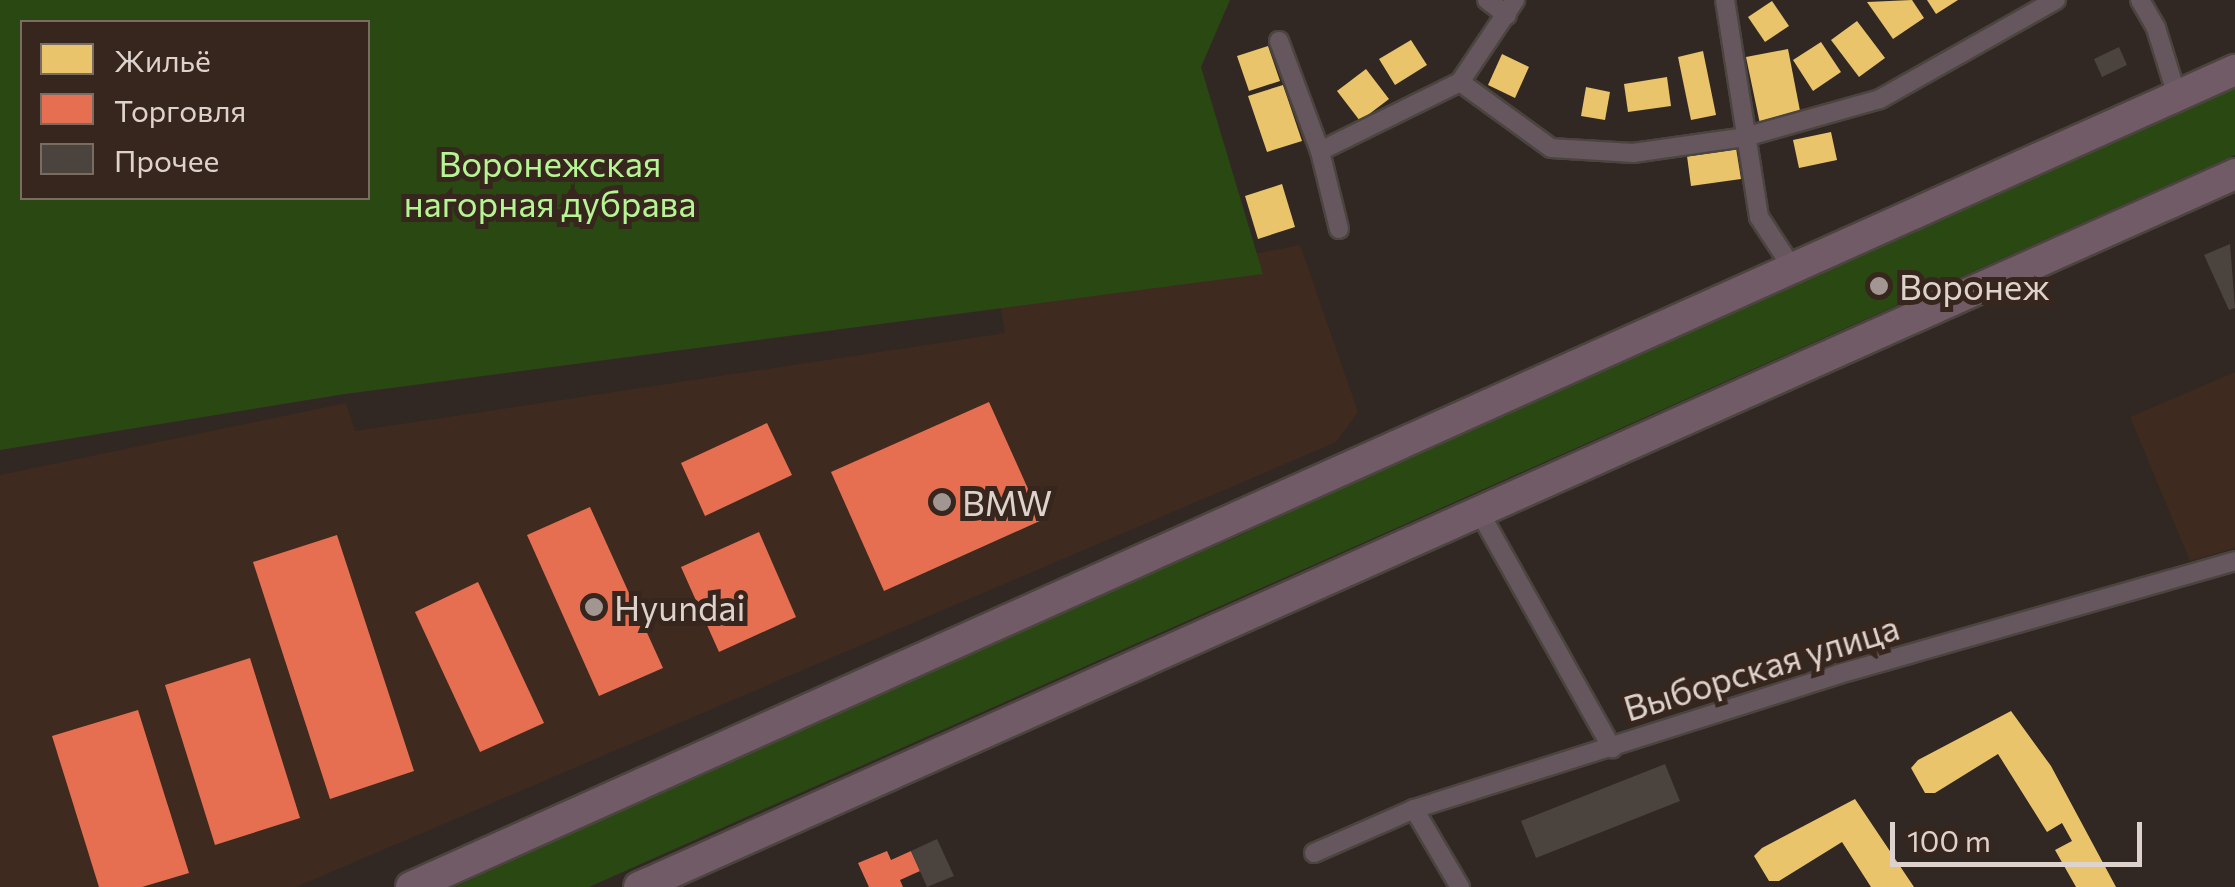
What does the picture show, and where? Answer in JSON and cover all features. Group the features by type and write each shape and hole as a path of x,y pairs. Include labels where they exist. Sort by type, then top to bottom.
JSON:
{"highway":[{"path":"411,887 2235,70"},
{"path":"640,887 2235,174"}],"street":[{"path":"1320,151 1460,82 1511,7 1487,0"},
{"path":"1725,0 1760,216 1793,269"},
{"path":"1460,82 1551,148 1632,152 1746,138 1880,99 2056,0"},
{"path":"2140,0 2178,96"},
{"path":"1279,41 1320,151 1340,229"},
{"path":"1480,513 1612,748"},
{"name":"Выборская улица","path":"1314,854 1414,809 1839,674 2235,561"},
{"path":"1414,809 1460,887"}],"shaded area":[{"path":"1300,245 1358,412 1336,442 296,887 0,887 0,475 346,403 355,431 1005,333 1000,304"},
{"path":"2235,372 2235,548 2190,561 2130,417"}],"green space":[{"name":"Воронежская нагорная дубрава","path":"0,0 1230,0 1201,67 1263,274 345,394 0,450"},
{"path":"2235,87 2235,155 589,887 455,887 958,655 1237,537 1771,287"}],"building: Жильё":[{"path":"1912,0 1924,18 1893,39 1867,2"},
{"path":"1927,0 1958,0 1936,14"},
{"path":"1772,1 1789,26 1765,42 1748,17"},
{"path":"1857,21 1885,58 1859,77 1831,40"},
{"path":"1411,40 1427,65 1395,85 1379,59"},
{"path":"1821,42 1841,72 1813,91 1793,60"},
{"path":"1268,46 1280,81 1249,91 1237,56"},
{"path":"1788,49 1801,116 1760,124 1746,57"},
{"path":"1703,51 1716,115 1691,120 1678,57"},
{"path":"1502,54 1529,67 1515,98 1488,85"},
{"path":"1366,69 1389,99 1360,121 1337,91"},
{"path":"1667,77 1671,106 1628,112 1624,84"},
{"path":"1283,85 1302,141 1267,152 1248,96"},
{"path":"1586,87 1610,92 1605,120 1581,116"},
{"path":"1831,132 1837,160 1799,168 1793,140"},
{"path":"1736,148 1741,179 1691,186 1687,156"},
{"path":"1282,184 1295,227 1258,239 1245,196"},
{"path":"2011,711 2051,766 2116,887 2076,887 2055,850 2072,841 2062,823 2047,832 1998,754 1935,793 1925,793 1911,768 1918,760"},
{"path":"1855,799 1914,887 1871,887 1842,842 1779,881 1769,881 1754,856 1762,848"}],"building: Торговля":[{"path":"989,402 1042,520 884,591 831,472"},
{"path":"767,423 792,475 705,516 681,463"},
{"path":"590,507 663,668 599,696 527,535"},
{"path":"759,532 796,617 719,652 681,567"},
{"path":"337,535 414,771 330,799 253,562"},
{"path":"478,582 544,723 480,752 415,612"},
{"path":"250,658 300,818 215,845 165,685"},
{"path":"138,710 189,873 142,887 99,887 52,736"},
{"path":"887,851 891,860 911,851 920,871 900,880 903,887 869,887 858,863"}],"building: Прочее":[{"path":"2119,47 2127,65 2102,77 2094,59"},
{"path":"2230,244 2235,308 2229,310 2204,255"},
{"path":"1665,764 1680,801 1536,858 1521,821"},
{"path":"937,839 954,876 927,887 911,851"}],"place":[{"name":"Воронеж","path":"1879,286"},
{"name":"BMW","path":"942,502"},
{"name":"Hyundai","path":"594,607"}]}
